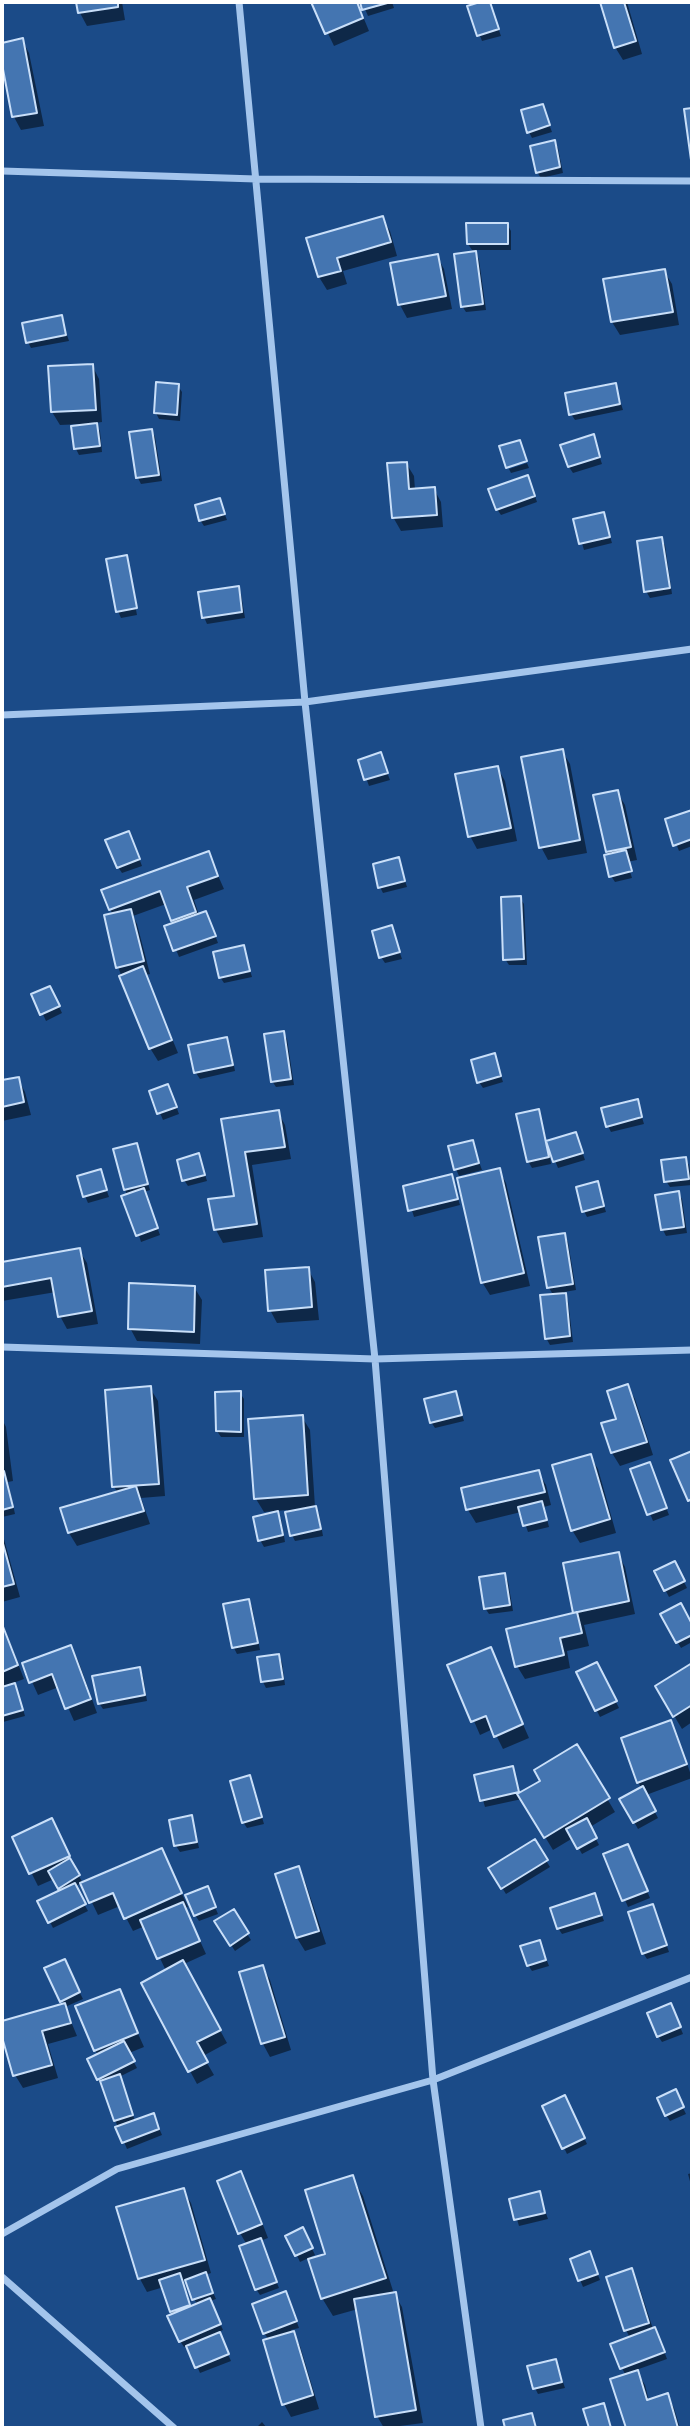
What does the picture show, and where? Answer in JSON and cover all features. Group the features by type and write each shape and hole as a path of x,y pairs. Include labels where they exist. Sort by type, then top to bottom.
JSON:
{"street":[{"path":"239,2 305,702 375,1359 433,2080 481,2428"},
{"path":"2,171 256,179 692,181"},
{"path":"2,715 305,702 692,649"},
{"path":"2,1347 375,1359 692,1350"},
{"path":"2,2234 117,2169 433,2080 692,1977"},
{"path":"3,2280 174,2428"}],"building":[{"path":"76,2 118,2 118,7 78,13"},
{"path":"311,2 357,2 363,18 325,34"},
{"path":"360,2 391,2 362,10"},
{"path":"490,2 499,29 477,36 467,6"},
{"path":"600,2 624,2 636,41 614,48"},
{"path":"23,38 37,113 12,117 2,64 2,43"},
{"path":"543,104 550,125 527,133 521,110"},
{"path":"692,108 692,167 684,109"},
{"path":"555,140 560,167 536,173 530,146"},
{"path":"383,216 391,242 337,258 341,271 318,277 306,238"},
{"path":"466,223 508,223 508,244 467,244"},
{"path":"476,251 483,304 461,307 454,254"},
{"path":"438,254 446,296 398,305 390,263"},
{"path":"665,269 673,312 611,322 603,279"},
{"path":"62,315 66,335 26,343 22,323"},
{"path":"93,364 96,410 51,412 48,366"},
{"path":"156,382 179,384 177,415 154,413"},
{"path":"616,383 620,404 569,415 565,393"},
{"path":"97,423 100,446 74,449 71,426"},
{"path":"152,429 159,475 136,478 129,432"},
{"path":"594,434 600,457 568,467 560,445"},
{"path":"520,440 527,461 506,468 499,446"},
{"path":"407,462 409,489 435,487 437,515 392,518 387,463"},
{"path":"528,475 535,496 496,510 488,489"},
{"path":"220,498 225,514 199,521 195,505"},
{"path":"604,512 610,537 579,544 573,519"},
{"path":"662,537 670,588 644,592 637,541"},
{"path":"127,555 137,608 116,612 106,559"},
{"path":"239,586 242,612 202,618 198,592"},
{"path":"563,749 580,840 539,848 521,757"},
{"path":"381,752 388,773 364,780 358,760"},
{"path":"498,766 511,828 468,837 455,774"},
{"path":"618,790 631,847 606,852 593,795"},
{"path":"692,810 692,839 673,846 665,819"},
{"path":"129,831 140,859 117,868 105,840"},
{"path":"626,850 632,871 609,877 604,855"},
{"path":"209,851 218,876 187,887 196,912 171,921 160,891 109,910 101,890"},
{"path":"399,857 405,881 378,888 373,864"},
{"path":"521,896 524,959 503,960 501,897"},
{"path":"131,909 144,961 116,968 104,915"},
{"path":"206,911 216,936 173,951 164,926"},
{"path":"392,925 400,952 379,958 372,931"},
{"path":"244,945 250,971 219,978 213,952"},
{"path":"143,966 172,1040 149,1049 119,976"},
{"path":"50,986 60,1006 40,1015 31,994"},
{"path":"284,1031 291,1079 271,1082 264,1034"},
{"path":"227,1037 233,1065 194,1073 188,1045"},
{"path":"495,1053 501,1076 477,1083 471,1060"},
{"path":"19,1077 24,1102 2,1107 2,1080"},
{"path":"168,1084 177,1107 157,1114 149,1091"},
{"path":"638,1099 642,1117 606,1127 601,1108"},
{"path":"539,1109 549,1157 527,1162 516,1114"},
{"path":"279,1110 285,1147 245,1152 257,1224 214,1230 208,1199 234,1196 221,1119"},
{"path":"576,1132 583,1153 553,1162 546,1141"},
{"path":"473,1140 479,1163 454,1170 448,1146"},
{"path":"137,1143 148,1184 124,1190 113,1149"},
{"path":"199,1153 205,1175 182,1181 177,1160"},
{"path":"686,1157 689,1179 664,1182 661,1160"},
{"path":"500,1168 524,1273 481,1283 457,1178"},
{"path":"101,1169 107,1190 83,1197 77,1176"},
{"path":"452,1174 458,1199 408,1211 403,1186"},
{"path":"598,1181 604,1206 582,1212 576,1187"},
{"path":"144,1188 158,1228 136,1236 121,1196"},
{"path":"679,1191 684,1227 661,1230 655,1195"},
{"path":"565,1233 573,1284 547,1288 538,1237"},
{"path":"80,1248 92,1311 58,1317 51,1278 2,1287 2,1262"},
{"path":"309,1267 312,1307 268,1311 265,1270"},
{"path":"129,1283 195,1286 194,1332 128,1329"},
{"path":"566,1293 570,1336 545,1339 540,1295"},
{"path":"628,1384 647,1442 611,1453 601,1423 616,1419 607,1391"},
{"path":"151,1386 159,1484 112,1487 105,1390"},
{"path":"241,1391 241,1432 216,1431 215,1392"},
{"path":"456,1391 462,1415 430,1423 424,1399"},
{"path":"303,1415 308,1495 254,1499 248,1419"},
{"path":"692,1451 692,1499 688,1501 670,1460"},
{"path":"591,1454 610,1519 571,1531 552,1465"},
{"path":"650,1462 667,1508 647,1515 630,1469"},
{"path":"539,1470 545,1492 466,1510 461,1488"},
{"path":"2,1471 13,1507 2,1510"},
{"path":"136,1486 144,1511 68,1533 60,1508"},
{"path":"542,1501 547,1520 523,1526 518,1507"},
{"path":"316,1506 321,1529 290,1536 285,1512"},
{"path":"278,1511 283,1535 258,1541 253,1517"},
{"path":"2,1540 14,1584 2,1587"},
{"path":"619,1552 629,1601 573,1613 563,1563"},
{"path":"675,1561 685,1581 664,1591 654,1571"},
{"path":"505,1573 510,1605 484,1609 479,1577"},
{"path":"249,1599 258,1643 232,1648 223,1604"},
{"path":"681,1603 692,1624 692,1635 676,1643 660,1614"},
{"path":"577,1612 582,1633 560,1638 564,1655 515,1667 506,1629"},
{"path":"2,1624 18,1665 2,1672"},
{"path":"71,1645 91,1699 65,1709 52,1674 29,1683 22,1663"},
{"path":"491,1647 523,1724 494,1737 486,1716 471,1722 447,1665"},
{"path":"279,1654 283,1679 261,1682 257,1657"},
{"path":"597,1662 617,1701 595,1711 576,1672"},
{"path":"692,1663 692,1705 673,1717 655,1686"},
{"path":"140,1667 145,1695 98,1704 92,1676"},
{"path":"15,1683 23,1710 2,1716 2,1687"},
{"path":"671,1720 687,1764 637,1783 621,1738"},
{"path":"577,1744 610,1798 544,1838 517,1794 540,1781 534,1770"},
{"path":"513,1766 519,1792 480,1801 474,1775"},
{"path":"250,1775 262,1817 242,1823 230,1781"},
{"path":"643,1786 656,1811 633,1823 619,1799"},
{"path":"192,1815 197,1842 174,1846 169,1820"},
{"path":"52,1818 70,1856 29,1874 12,1837"},
{"path":"587,1818 597,1838 577,1849 566,1829"},
{"path":"535,1839 548,1860 501,1889 488,1868"},
{"path":"628,1844 648,1891 622,1901 603,1854"},
{"path":"162,1848 182,1893 124,1919 113,1893 89,1903 80,1883"},
{"path":"70,1858 80,1875 58,1889 48,1871"},
{"path":"299,1866 319,1931 296,1938 275,1874"},
{"path":"75,1883 86,1904 48,1923 37,1901"},
{"path":"208,1886 216,1907 194,1916 185,1895"},
{"path":"595,1893 602,1915 557,1929 550,1908"},
{"path":"183,1902 200,1941 157,1959 140,1920"},
{"path":"653,1904 667,1945 642,1954 628,1912"},
{"path":"234,1909 249,1933 230,1946 214,1921"},
{"path":"540,1940 546,1960 527,1966 520,1946"},
{"path":"65,1959 80,1992 60,2002 44,1968"},
{"path":"183,1960 221,2030 197,2042 208,2062 188,2072 141,1983"},
{"path":"263,1965 285,2037 261,2044 239,1972"},
{"path":"120,1989 138,2033 94,2051 75,2006"},
{"path":"65,2003 71,2023 42,2031 52,2065 13,2076 2,2037 2,2021"},
{"path":"671,2003 681,2027 657,2037 647,2013"},
{"path":"124,2041 135,2061 97,2080 87,2059"},
{"path":"120,2074 133,2115 114,2121 100,2081"},
{"path":"676,2089 684,2107 665,2116 657,2098"},
{"path":"565,2095 585,2138 562,2149 542,2106"},
{"path":"154,2113 159,2129 122,2143 115,2127"},
{"path":"241,2171 262,2224 238,2234 217,2181"},
{"path":"353,2175 386,2278 321,2299 308,2259 325,2254 305,2190"},
{"path":"184,2188 205,2260 138,2279 116,2207"},
{"path":"540,2191 545,2213 514,2220 509,2199"},
{"path":"303,2227 313,2248 295,2256 285,2236"},
{"path":"261,2238 277,2282 255,2290 239,2246"},
{"path":"590,2251 598,2274 578,2281 570,2259"},
{"path":"632,2268 649,2323 624,2331 606,2277"},
{"path":"206,2272 213,2293 192,2300 185,2280"},
{"path":"180,2273 190,2305 170,2312 159,2280"},
{"path":"286,2291 297,2321 263,2334 252,2304"},
{"path":"396,2292 416,2410 375,2417 354,2299"},
{"path":"210,2298 221,2324 179,2342 167,2316"},
{"path":"655,2327 665,2352 620,2369 610,2344"},
{"path":"294,2331 313,2395 282,2405 263,2340"},
{"path":"220,2332 229,2354 195,2368 186,2346"},
{"path":"556,2359 562,2382 533,2389 527,2366"},
{"path":"638,2370 647,2400 668,2393 678,2428 626,2428 610,2379"},
{"path":"604,2403 611,2428 589,2428 583,2409"},
{"path":"532,2413 536,2428 505,2428 503,2420"}]}
